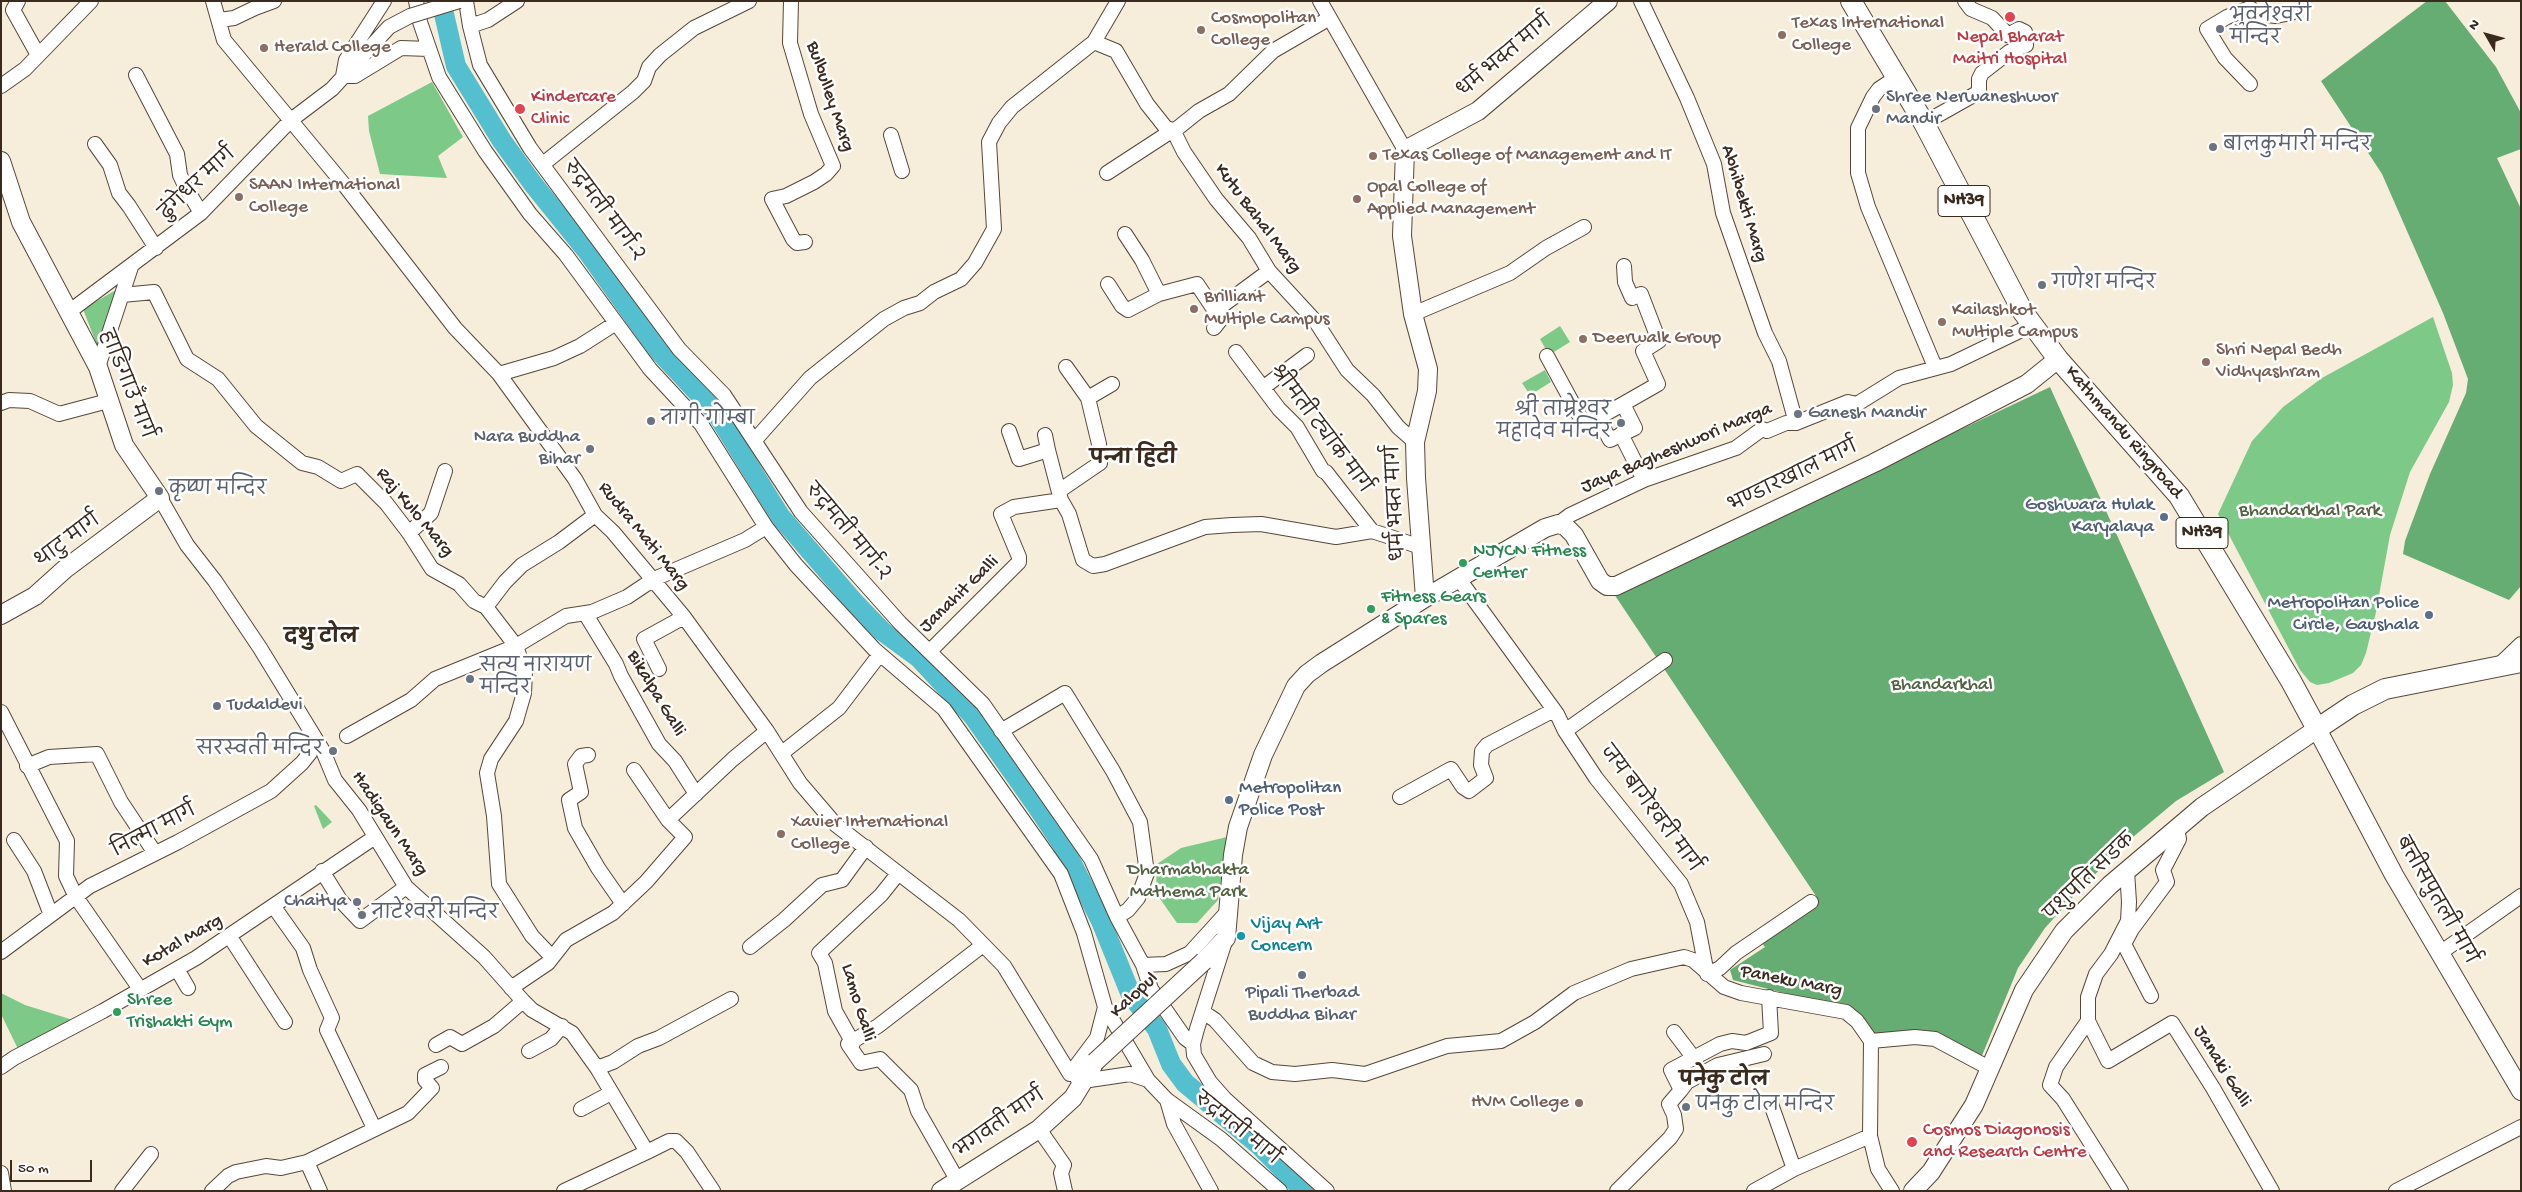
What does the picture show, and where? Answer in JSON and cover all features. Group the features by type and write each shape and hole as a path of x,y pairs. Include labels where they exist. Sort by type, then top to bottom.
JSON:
{"highway":[{"name":"Kathmandu Ringroad","path":"1851,1 1924,124 2011,294 2058,358 2179,496 2291,681 2317,729"},
{"path":"2317,729 2353,705 2385,689 2425,679 2521,662"}],"main road":[{"name":"धर्म भक्त मार्ग","path":"1425,598 1415,442 1427,390 1428,369 1413,314 1402,236 1405,150 1478,111 1608,1"},
{"name":"हाडिगाउँ मार्ग","path":"1,161 21,222 98,366 124,445 160,498"},
{"name":"भण्डारखाल मार्ग","path":"1561,525 1574,535 1600,581 1607,586 1616,586 1874,463 2027,384 2058,358"},
{"name":"थाटु मार्ग","path":"1,615 35,596 65,569 160,498"},
{"path":"1226,938 1230,909 1233,855 1242,811 1263,756 1296,686 1307,674 1322,663 1425,598 1545,528 1561,525"},
{"name":"पशुपति सडक","path":"1913,1191 1931,1172 1955,1137 1991,1069 2024,990 2047,953 2084,910 2177,828 2248,774 2317,729"},
{"name":"बत्तीसपुतली मार्ग","path":"2317,729 2394,874 2521,1091"},
{"name":"Kalopul","path":"1095,1062 1204,961 1226,938"},
{"name":"भगवती मार्ग","path":"941,1191 1039,1129 1073,1098 1077,1077 1095,1062"}],"street":[{"path":"18,1 13,10 38,55"},
{"path":"1,86 25,69 91,1"},
{"name":"Rudra Mati Marg","path":"212,1 224,40 291,120 455,328 499,374 575,479 595,515 614,532 684,616 767,731 800,783 836,825 866,847 897,875 959,920 1004,966 1077,1077"},
{"path":"219,20 234,18 274,1"},
{"path":"384,1 346,60 343,76 355,76 401,48 429,49"},
{"name":"रुद्रमती मार्ग","path":"416,1 439,77 485,152 530,214 566,255 650,369 701,424 766,527 818,590 880,654 944,709 1051,858 1061,874 1084,933 1105,1007 1148,1080 1167,1100 1221,1139 1280,1191"},
{"name":"ढुंगेधर मार्ग","path":"70,311 202,213 291,120 332,90 389,27 410,16 459,1"},
{"name":"रुद्रमती मार्ग-२","path":"466,1 480,65 530,148 679,349 724,395 801,512 882,604 983,704 1091,859 1117,917 1143,965 1150,989 1185,1038 1193,1044"},
{"path":"470,26 488,20 517,1"},
{"path":"543,164 633,92 644,81 649,67 660,55 694,28 748,1"},
{"name":"Bulbulley Marg","path":"791,1 790,43 811,114 833,166 826,174 814,182 786,196 772,200 793,239 797,243 804,242"},
{"path":"755,440 810,378 884,319 904,308 920,303 943,287 961,279 975,263 994,229 990,142 999,123 1012,107 1094,42 1118,1"},
{"path":"1320,1 1328,19 1405,150"},
{"name":"Abhibekti Marg","path":"1641,1 1687,98 1714,164 1723,213 1765,333 1779,361 1796,423"},
{"path":"1924,124 1978,92 1979,79 1982,73 2009,52 2026,45 2025,32 2019,29 2008,35 1992,18 1971,10 1965,1"},
{"path":"2250,84 2225,58 2207,29 2227,17 2250,8 2258,14 2276,16 2291,13"},
{"path":"1107,173 1174,130 1199,111 1229,94 1273,51 1328,19"},
{"name":"Kutu Bahal Marg","path":"1094,42 1116,52 1147,104 1166,128 1174,130 1184,152 1211,191 1249,238 1269,271 1316,322 1347,370 1373,395 1398,427 1415,442"},
{"path":"136,75 176,154 180,175 186,188 202,213"},
{"path":"1897,77 1879,89 1858,128 1858,173 1868,207 1935,367"},
{"path":"891,135 902,171"},
{"path":"94,144 110,165 118,193 130,206 156,248"},
{"path":"1413,314 1510,273 1540,251 1584,227"},
{"path":"1125,234 1142,260 1159,294"},
{"path":"1547,356 1586,426 1658,384 1643,351 1659,341 1641,294 1632,298 1625,282 1624,266"},
{"path":"98,366 131,267"},
{"path":"1215,310 1269,271"},
{"path":"1108,284 1122,306 1128,310 1159,294 1197,284 1222,318 1214,328"},
{"name":"Raj Kulo Marg","path":"122,295 154,292 187,359 218,379 256,426 302,463 318,467 341,481 357,474 386,502 409,532 432,569 459,584 474,601 486,607 516,646 525,672 524,693 516,721 491,759 487,773 494,816 499,884 532,936 552,957"},
{"path":"499,374 554,358 580,346 616,323"},
{"name":"Jaya Bagheshwori Marga","path":"1561,525 1577,511 1644,480 1736,448 1762,429 1767,431 1786,423 1796,423 1848,402 1857,404 1898,378 1963,359 2032,325"},
{"name":"श्रीमती ट्यांक मार्ग","path":"1236,352 1279,409 1297,427 1323,471 1326,472 1372,531"},
{"path":"1264,387 1307,355"},
{"path":"1060,496 1100,464 1088,398 1066,367"},
{"path":"1088,398 1112,384"},
{"path":"1,404 9,400 30,401 59,414 108,401"},
{"path":"1598,418 1610,440 1635,428 1623,404"},
{"path":"1009,431 1019,459 1048,450"},
{"path":"1621,434 1644,480"},
{"path":"1045,435 1060,496 1069,514 1083,560 1093,566 1105,564 1205,527 1261,524 1336,537 1372,531 1421,546"},
{"path":"409,532 431,512 445,471"},
{"name":"Janahit Galli","path":"930,651 1019,562 1019,557 1001,514 1014,507 1060,496"},
{"name":"Hadigaun Marg","path":"160,498 187,545 215,581 260,648 314,737 335,780 359,810 406,887 484,957 532,1010 572,1033 596,1068 647,1152"},
{"path":"486,607 505,582 522,566 559,542 595,515"},
{"path":"347,736 411,700 435,679 516,646 545,631 566,616 592,612 627,597 654,579 745,540 766,527"},
{"name":"जय बागेश्वरी मार्ग","path":"1459,579 1554,710 1565,732 1596,778 1681,884 1697,922 1706,974"},
{"name":"Bikalpa Galli","path":"592,612 588,618 616,664 659,744 675,761 696,794"},
{"path":"659,669 644,639 684,616"},
{"path":"2498,667 2521,644"},
{"path":"782,753 839,708 880,654"},
{"path":"1565,732 1665,660"},
{"path":"1001,731 1065,693 1113,771 1140,822 1147,873 1138,898 1128,910 1117,917"},
{"path":"1400,797 1451,769 1463,787 1469,791 1486,778 1481,765 1482,751 1487,745 1554,710"},
{"path":"1,712 67,841 66,876 76,897 140,988"},
{"path":"668,820 767,731"},
{"name":"निल्मा मार्ग","path":"1,952 90,886 178,842 272,791 310,753 314,737"},
{"path":"27,766 49,757 97,754 122,802 155,853"},
{"path":"588,755 581,756 575,764 581,792 569,800 574,828 598,868 623,904"},
{"path":"511,988 548,963 566,940 613,913 646,882 685,838 668,820 634,770"},
{"path":"2151,996 2124,944 2132,929 2167,882 2163,870 2179,839 2177,828"},
{"name":"Kotal Marg","path":"1,1067 14,1058 177,969 230,937 322,871 375,837"},
{"path":"14,840 34,871 51,915"},
{"path":"750,947 784,920 822,884 842,880 866,847"},
{"path":"322,871 340,900 360,921 406,887"},
{"name":"Janaki Galli","path":"2126,871 2129,902 2128,921 2111,954 2096,974 2088,997 2088,1021 2108,1061 2172,1023 2213,1088 2272,1191"},
{"name":"Lamo Galli","path":"897,875 882,895 819,953 825,963 835,1011 853,1043 848,1044 861,1063 880,1059 911,1090 918,1111 955,1176 963,1178"},
{"path":"2440,953 2521,896"},
{"path":"1706,974 1720,968 1736,953 1811,902"},
{"path":"274,907 303,948 310,970 332,1018 327,1030 374,1128"},
{"path":"1143,965 1166,964 1190,953 1230,909"},
{"path":"230,937 284,1022"},
{"path":"1226,938 1193,1044 1194,1055 1225,1099 1328,1191"},
{"path":"853,1043 893,1015 984,945"},
{"name":"Paneku Marg","path":"1203,1012 1215,1020 1253,1063 1272,1072 1296,1074 1332,1070 1358,1074 1394,1065 1447,1046 1501,1041 1535,1022 1574,993 1631,969 1684,957 1693,960 1706,974 1724,987 1741,993 1846,1012 1857,1021 1871,1041"},
{"path":"177,969 188,988"},
{"path":"1681,1090 1671,1070 1720,1044 1732,1041 1746,1043 1771,1033 1769,997"},
{"path":"596,1068 613,1062 638,1046 659,1038 731,999"},
{"path":"436,1045 450,1037 462,1044 494,1026 522,1001"},
{"path":"1077,1077 1097,1038 1105,1007"},
{"path":"2088,1021 2056,1067 2050,1085 2063,1099 2121,1191"},
{"path":"529,1051 551,1039 562,1026"},
{"path":"1674,1032 1693,1057"},
{"path":"1892,1191 1878,1169 1870,1136 1871,1041 1915,1037 1935,1039 1991,1069"},
{"path":"1,1052 1,1060"},
{"path":"1617,1191 1670,1138 1676,1129 1674,1115 1669,1104 1687,1082 1718,1065 1764,1054"},
{"path":"212,1191 228,1176 236,1172 266,1166 281,1168 308,1162 408,1113 432,1088 425,1080 425,1075 441,1067"},
{"path":"1077,1077 1130,1074 1148,1080"},
{"path":"581,1109 611,1093"},
{"path":"1167,1100 1174,1124 1212,1191"},
{"path":"1771,1104 1794,1169"},
{"path":"2396,1191 2521,1127"},
{"path":"1039,1129 1064,1165 1061,1172 1065,1191"},
{"path":"1754,1191 1794,1169 1870,1136"},
{"path":"564,1191 668,1141 676,1141 687,1152 713,1191"},
{"path":"122,1191 151,1154"},
{"path":"308,1162 320,1191"},
{"path":"1,1173 4,1191"}],"green space":[{"path":"2427,1 2445,1 2496,67 2521,113 2521,149 2497,158 2521,209 2521,586 2509,600 2403,554 2405,541 2430,474 2466,393 2468,379 2443,313 2382,174 2321,81"},
{"path":"432,82 463,137 438,156 447,178 380,174 369,131 368,116"},
{"path":"121,287 98,348 83,309"},
{"name":"Bhandarkhal Park","path":"2433,317 2452,373 2453,385 2449,402 2410,472 2390,535 2376,612 2366,653 2361,665 2353,673 2329,683 2317,685 2310,682 2300,670 2218,514 2252,441 2283,407 2322,378"},
{"path":"1560,326 1570,342 1549,355 1540,339"},
{"path":"1545,370 1551,382 1530,395 1522,383"},
{"name":"Bhandarkhal","path":"2050,387 2224,772 2176,801 2133,837 2080,889 2045,928 2018,968 1981,1058 1930,1031 1871,1038 1847,1009 1733,980 1730,970 1765,947 1761,942 1816,901 1816,896 1614,594"},
{"path":"316,805 332,822 323,829 314,806"},
{"name":"Dharmabhakta Mathema Park","path":"1227,837 1218,900 1197,923 1177,923 1156,893 1157,864 1181,848"},
{"path":"1,993 25,1005 73,1020 18,1049 1,1014"}],"waterway":[{"path":"441,1 456,66 502,141 533,184 587,251 657,349 715,411 780,516 855,603 882,631 919,658 973,716 1036,805 1062,844 1101,921 1131,995 1157,1029 1171,1064 1185,1083 1259,1145 1304,1191"}],"place":[{"name":"Nepal Bharat Maitri Hospital","path":"2010,17"},
{"name":"भुवनेश्वरी मन्दिर","path":"2220,29"},
{"name":"Cosmopolitan College","path":"1201,30"},
{"name":"Texas International College","path":"1782,35"},
{"name":"Herald College","path":"264,48"},
{"name":"Kindercare Clinic","path":"520,109"},
{"name":"Shree Nerwaneshwor Mandir","path":"1876,109"},
{"name":"बालकुमारी मन्दिर","path":"2213,147"},
{"name":"Texas College of Management and IT","path":"1373,156"},
{"name":"SAAN International College","path":"239,197"},
{"name":"Opal College of Applied Management","path":"1357,199"},
{"name":"गणेश मन्दिर","path":"2042,285"},
{"name":"Brilliant Multiple Campus","path":"1194,309"},
{"name":"Kailashkot Multiple Campus","path":"1942,322"},
{"name":"Deerwalk Group","path":"1583,339"},
{"name":"Shri Nepal Bedh Vidhyashram","path":"2206,362"},
{"name":"Ganesh Mandir","path":"1798,414"},
{"name":"नागी गोम्बा","path":"651,421"},
{"name":"श्री ताम्रेश्वर महादेव मन्दिर","path":"1621,423"},
{"name":"Nara Buddha Bihar","path":"590,449"},
{"name":"कृष्ण मन्दिर","path":"159,491"},
{"name":"Goshwara Hulak Karyalaya","path":"2164,517"},
{"name":"NJYCN Fitness Center","path":"1463,563"},
{"name":"Fitness Gears & Spares","path":"1371,609"},
{"name":"Metropolitan Police Circle, Gaushala","path":"2429,615"},
{"name":"सत्य नारायण मन्दिर","path":"470,679"},
{"name":"Tudaldevi","path":"217,706"},
{"name":"सरस्वती मन्दिर","path":"333,751"},
{"name":"Metropolitan Police Post","path":"1229,800"},
{"name":"Xavier International College","path":"781,834"},
{"name":"Chaitya","path":"357,902"},
{"name":"नाटेश्वरी मन्दिर","path":"362,915"},
{"name":"Vijay Art Concern","path":"1241,936"},
{"name":"Pipali Therbad Buddha Bihar","path":"1302,975"},
{"name":"Shree Trishakti Gym","path":"117,1012"},
{"name":"HVM College","path":"1579,1103"},
{"name":"पनेकु टोल मन्दिर","path":"1686,1107"},
{"name":"Cosmos Diagonosis and Research Centre","path":"1912,1142"}],"district":[{"name":"पन्ना हिटी","path":"1133,460"},
{"name":"दथु टोल","path":"321,639"},
{"name":"पनेकु टोल","path":"1724,1082"}]}
